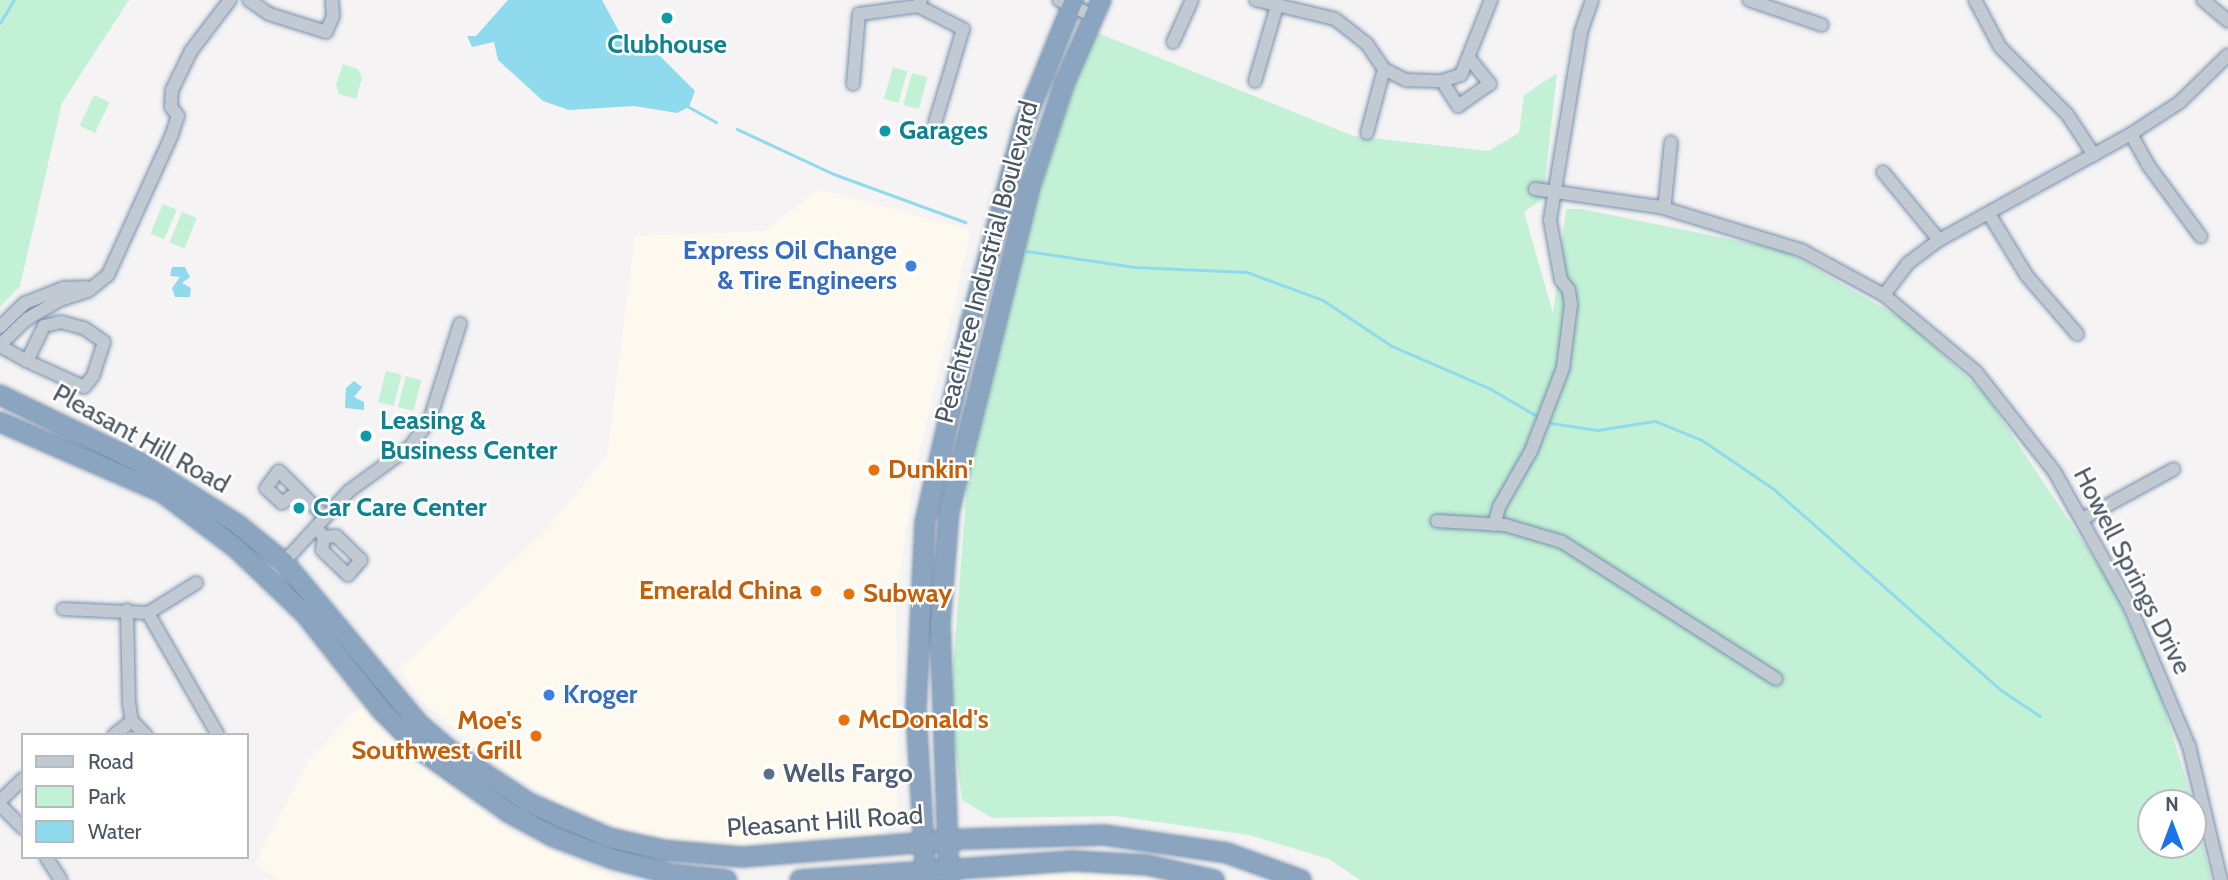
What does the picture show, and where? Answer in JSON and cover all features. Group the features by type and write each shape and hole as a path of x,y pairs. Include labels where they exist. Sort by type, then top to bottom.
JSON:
{"highway":[{"name":"Peachtree Industrial Boulevard","path":"925,875 916,711 925,522 970,325 1025,121 1065,1"},
{"name":"Peachtree Industrial Boulevard","path":"949,874 940,624 948,512 1030,187 1097,8"},
{"name":"Pleasant Hill Road","path":"0,394 75,428 182,486 284,562 418,723 472,768 566,822 609,838 714,856 788,857 948,840 1078,834 1133,837 1227,853 1301,880"},
{"name":"Pleasant Hill Road","path":"0,422 163,493 236,548 305,614 381,710 448,773 508,812 581,848 661,872 727,880"},
{"path":"163,493 181,494 258,551 284,562"},
{"name":"Pleasant Hill Road","path":"800,880 949,874 1097,861 1157,867 1213,880"}],"street":[{"path":"27,361 44,326 73,323 104,342 93,376 83,387 27,361 0,345 27,319 94,287 108,275 171,137 178,116 171,107 172,90 191,51 230,0"},
{"path":"249,0 269,15 326,32 333,16 332,0"},
{"path":"1047,0 1097,8"},
{"path":"1173,42 1192,0"},
{"path":"1256,0 1335,19 1367,44 1384,69 1406,80 1442,81 1461,75 1491,0"},
{"path":"1494,525 1499,507 1531,451 1563,368 1571,305 1569,290 1561,280 1550,219 1581,32 1591,0"},
{"path":"1749,0 1822,25"},
{"path":"1975,0 2000,47 2067,114 2094,155"},
{"path":"2203,0 2228,21"},
{"path":"853,84 859,13 920,3 962,29 935,123"},
{"path":"1255,81 1277,6"},
{"path":"1884,295 1907,264 1940,240 2131,134 2180,102 2228,55"},
{"path":"1442,81 1458,106 1490,84 1469,58"},
{"path":"1367,133 1384,69"},
{"path":"2131,134 2148,165 2201,237"},
{"path":"1660,207 1665,202 1671,142"},
{"path":"1883,172 1940,240"},
{"name":"Howell Springs Drive","path":"1535,189 1660,207 1801,250 1884,295 1976,372 2028,433 2084,518 2178,712 2222,856 2221,880"},
{"path":"1989,214 2027,276 2077,334"},
{"path":"0,327 25,303 63,288 94,287"},
{"path":"284,562 320,532 325,517 349,491 411,446 430,419 460,324"},
{"path":"2084,518 2174,469"},
{"path":"299,491 282,503 266,488 279,471 299,491 325,517"},
{"path":"1437,521 1494,525 1562,542 1776,679"},
{"path":"63,609 148,613 196,583"},
{"path":"127,610 132,722 144,733"},
{"path":"148,613 217,733"},
{"path":"117,733 132,722"},
{"path":"21,781 0,803 21,826"},
{"path":"47,859 61,880"}],"shaded area":[{"path":"819,189 971,230 914,476 896,599 898,812 883,837 869,841 760,852 701,848 636,834 557,802 499,767 422,701 399,669 548,528 607,455 635,236 765,231"},
{"path":"362,703 453,789 510,832 618,880 279,880 254,864 310,759"},
{"path":"1053,868 1152,874 1174,880 993,880"}],"green space":[{"path":"0,0 129,0 62,103 20,286 0,307"},
{"path":"1098,33 1353,136 1488,151 1519,133 1524,95 1557,73 1543,199 1524,212 1553,313 1566,209 1582,209 1783,250 1908,322 1985,394 2109,581 2155,678 2189,789 2137,789 2137,859 2206,859 2211,880 1360,880 1329,859 1249,835 1116,816 992,818 962,800 950,707 968,472 1006,306 1041,184 1091,34"},
{"path":"343,64 358,69 362,78 356,99 339,94 336,85"},
{"path":"893,67 907,71 898,103 884,99"},
{"path":"912,73 927,77 919,109 903,105"},
{"path":"94,95 109,102 95,133 80,126"},
{"path":"163,204 177,210 164,239 150,233"},
{"path":"182,212 197,218 184,249 170,243"},
{"path":"386,371 402,375 394,406 378,402"},
{"path":"406,376 421,380 413,411 398,407"}],"water":[{"path":"508,0 602,0 623,39 660,56 695,91 689,107 677,113 634,106 569,110 543,101 498,60 494,42 472,47 467,36 476,36"},
{"path":"172,267 185,267 190,277 182,283 191,288 190,297 175,297 172,288 180,277 170,276"},
{"path":"354,381 362,387 354,397 364,402 364,410 345,408 346,388"}],"waterway":[{"path":"0,23 14,0"},
{"path":"689,107 716,122"},
{"path":"737,129 834,174 965,222"},
{"path":"1027,251 1134,267 1247,272 1323,300 1392,346 1491,389 1537,416"},
{"path":"1551,423 1598,430 1655,421 1702,440 1774,489 2001,690 2040,716"}],"place":[{"name":"Clubhouse","path":"667,18"},
{"name":"Garages","path":"885,131"},
{"name":"Express Oil Change & Tire Engineers","path":"911,266"},
{"name":"Leasing & Business Center","path":"366,436"},
{"name":"Dunkin'","path":"874,470"},
{"name":"Car Care Center","path":"299,508"},
{"name":"Emerald China","path":"816,591"},
{"name":"Subway","path":"849,594"},
{"name":"Kroger","path":"549,695"},
{"name":"McDonald's","path":"844,720"},
{"name":"Moe's Southwest Grill","path":"536,736"},
{"name":"Wells Fargo","path":"769,774"}]}
